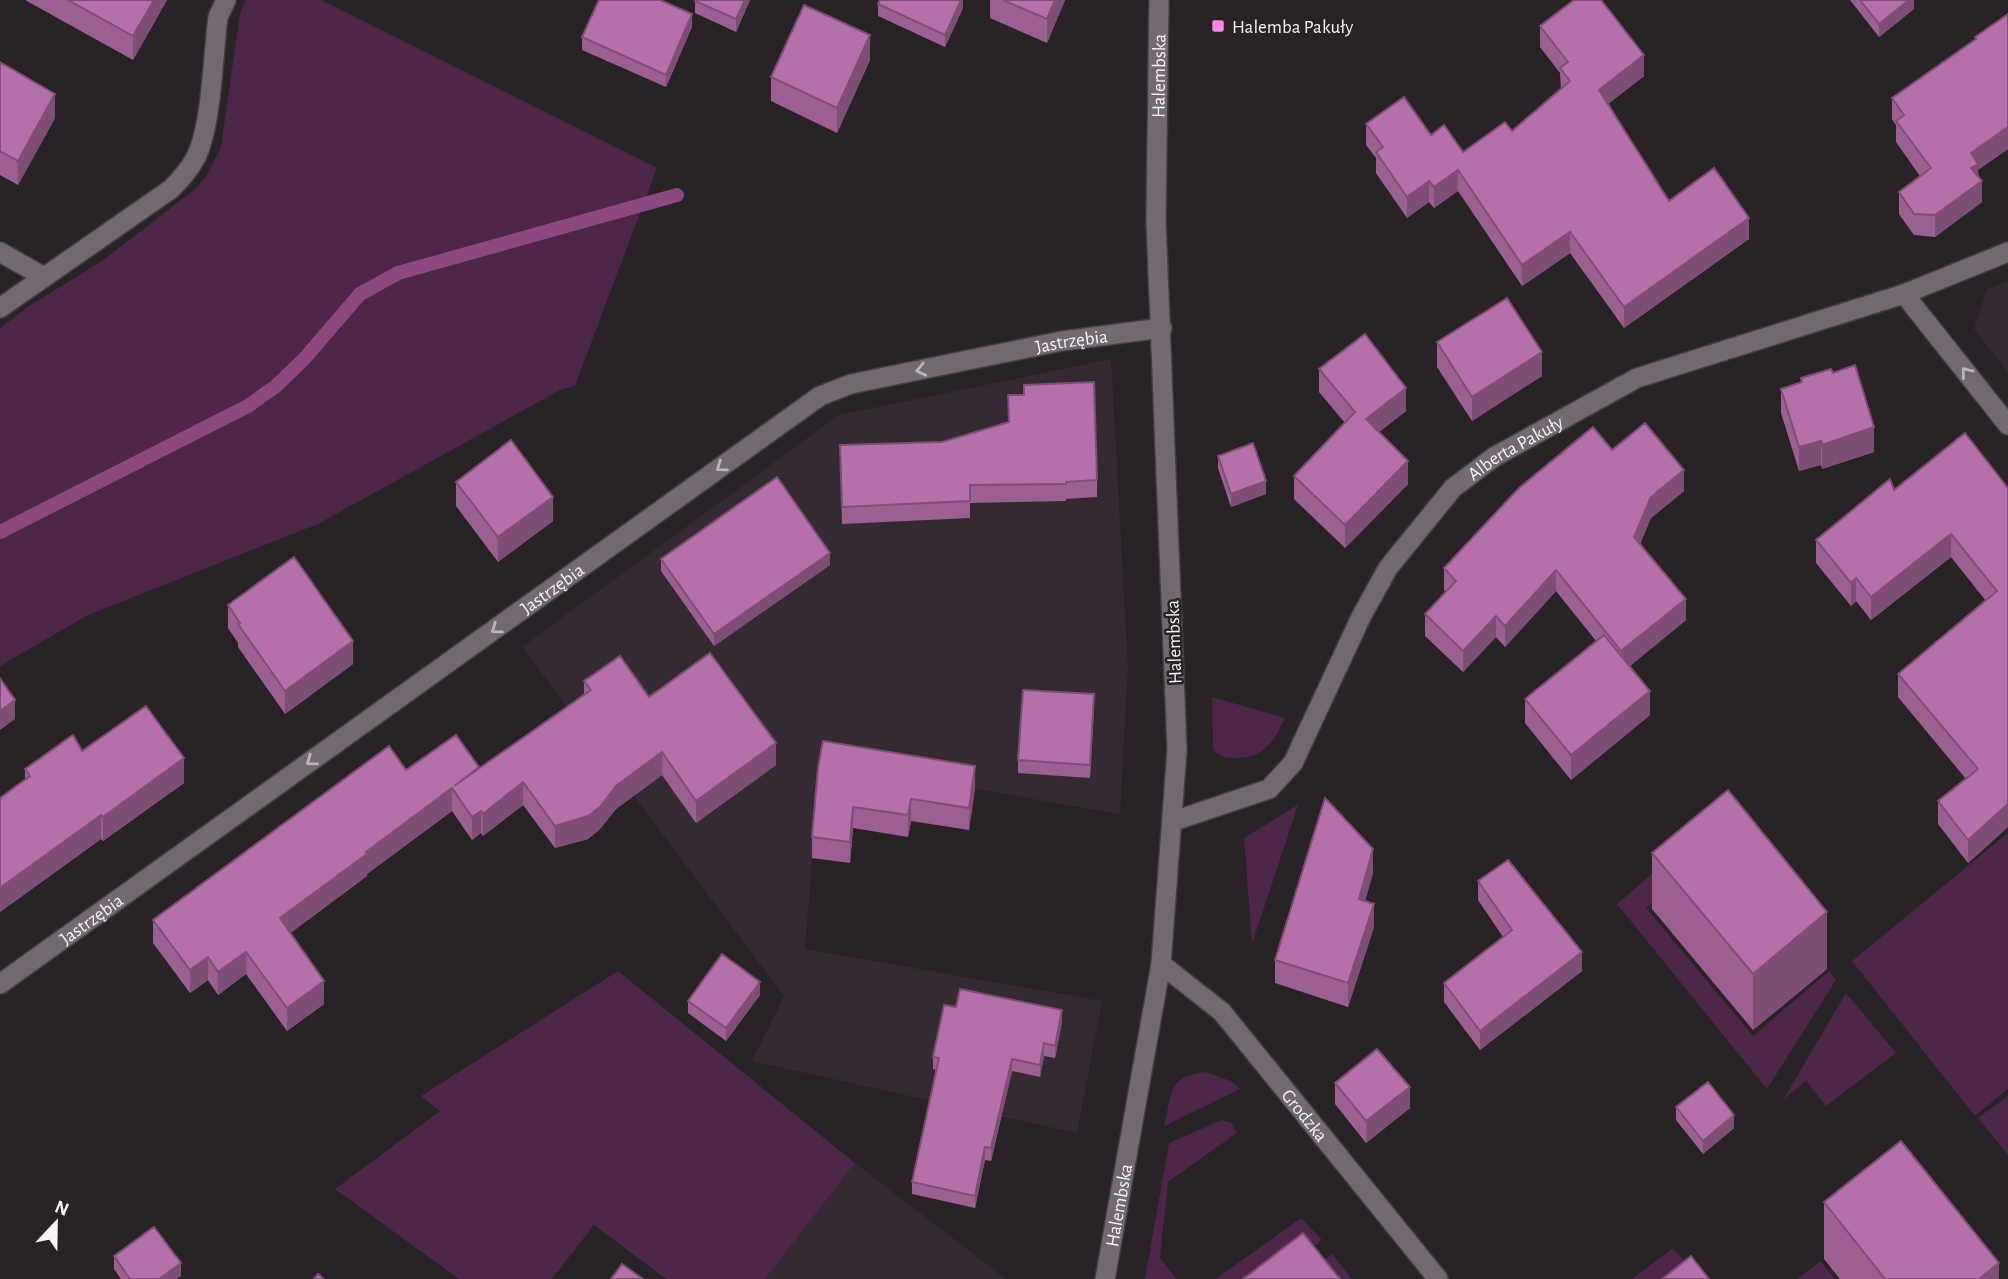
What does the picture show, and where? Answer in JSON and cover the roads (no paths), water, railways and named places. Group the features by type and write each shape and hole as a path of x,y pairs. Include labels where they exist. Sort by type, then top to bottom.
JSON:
{"street":[{"path":"0,308 171,190 195,158 204,136 218,17 226,0"},
{"name":"Halembska","path":"1105,1279 1161,964 1174,821 1177,750 1156,221 1159,0"},
{"path":"0,252 44,277"},
{"name":"Alberta Pakuły","path":"1174,821 1269,789 1282,777 1293,763 1361,617 1388,568 1453,488 1494,457 1637,378 1904,294 2008,252"},
{"path":"1904,294 2008,425"},
{"name":"Jastrzębia","path":"0,984 820,396 850,384 1062,341 1162,328"},
{"name":"Grodzka","path":"1161,964 1222,1012 1438,1279"}],"waterway":[{"path":"0,532 248,406 276,386 304,359 360,294 398,273 677,195"}],"place":[{"name":"Halemba Pakuły","path":"1218,26"}]}
